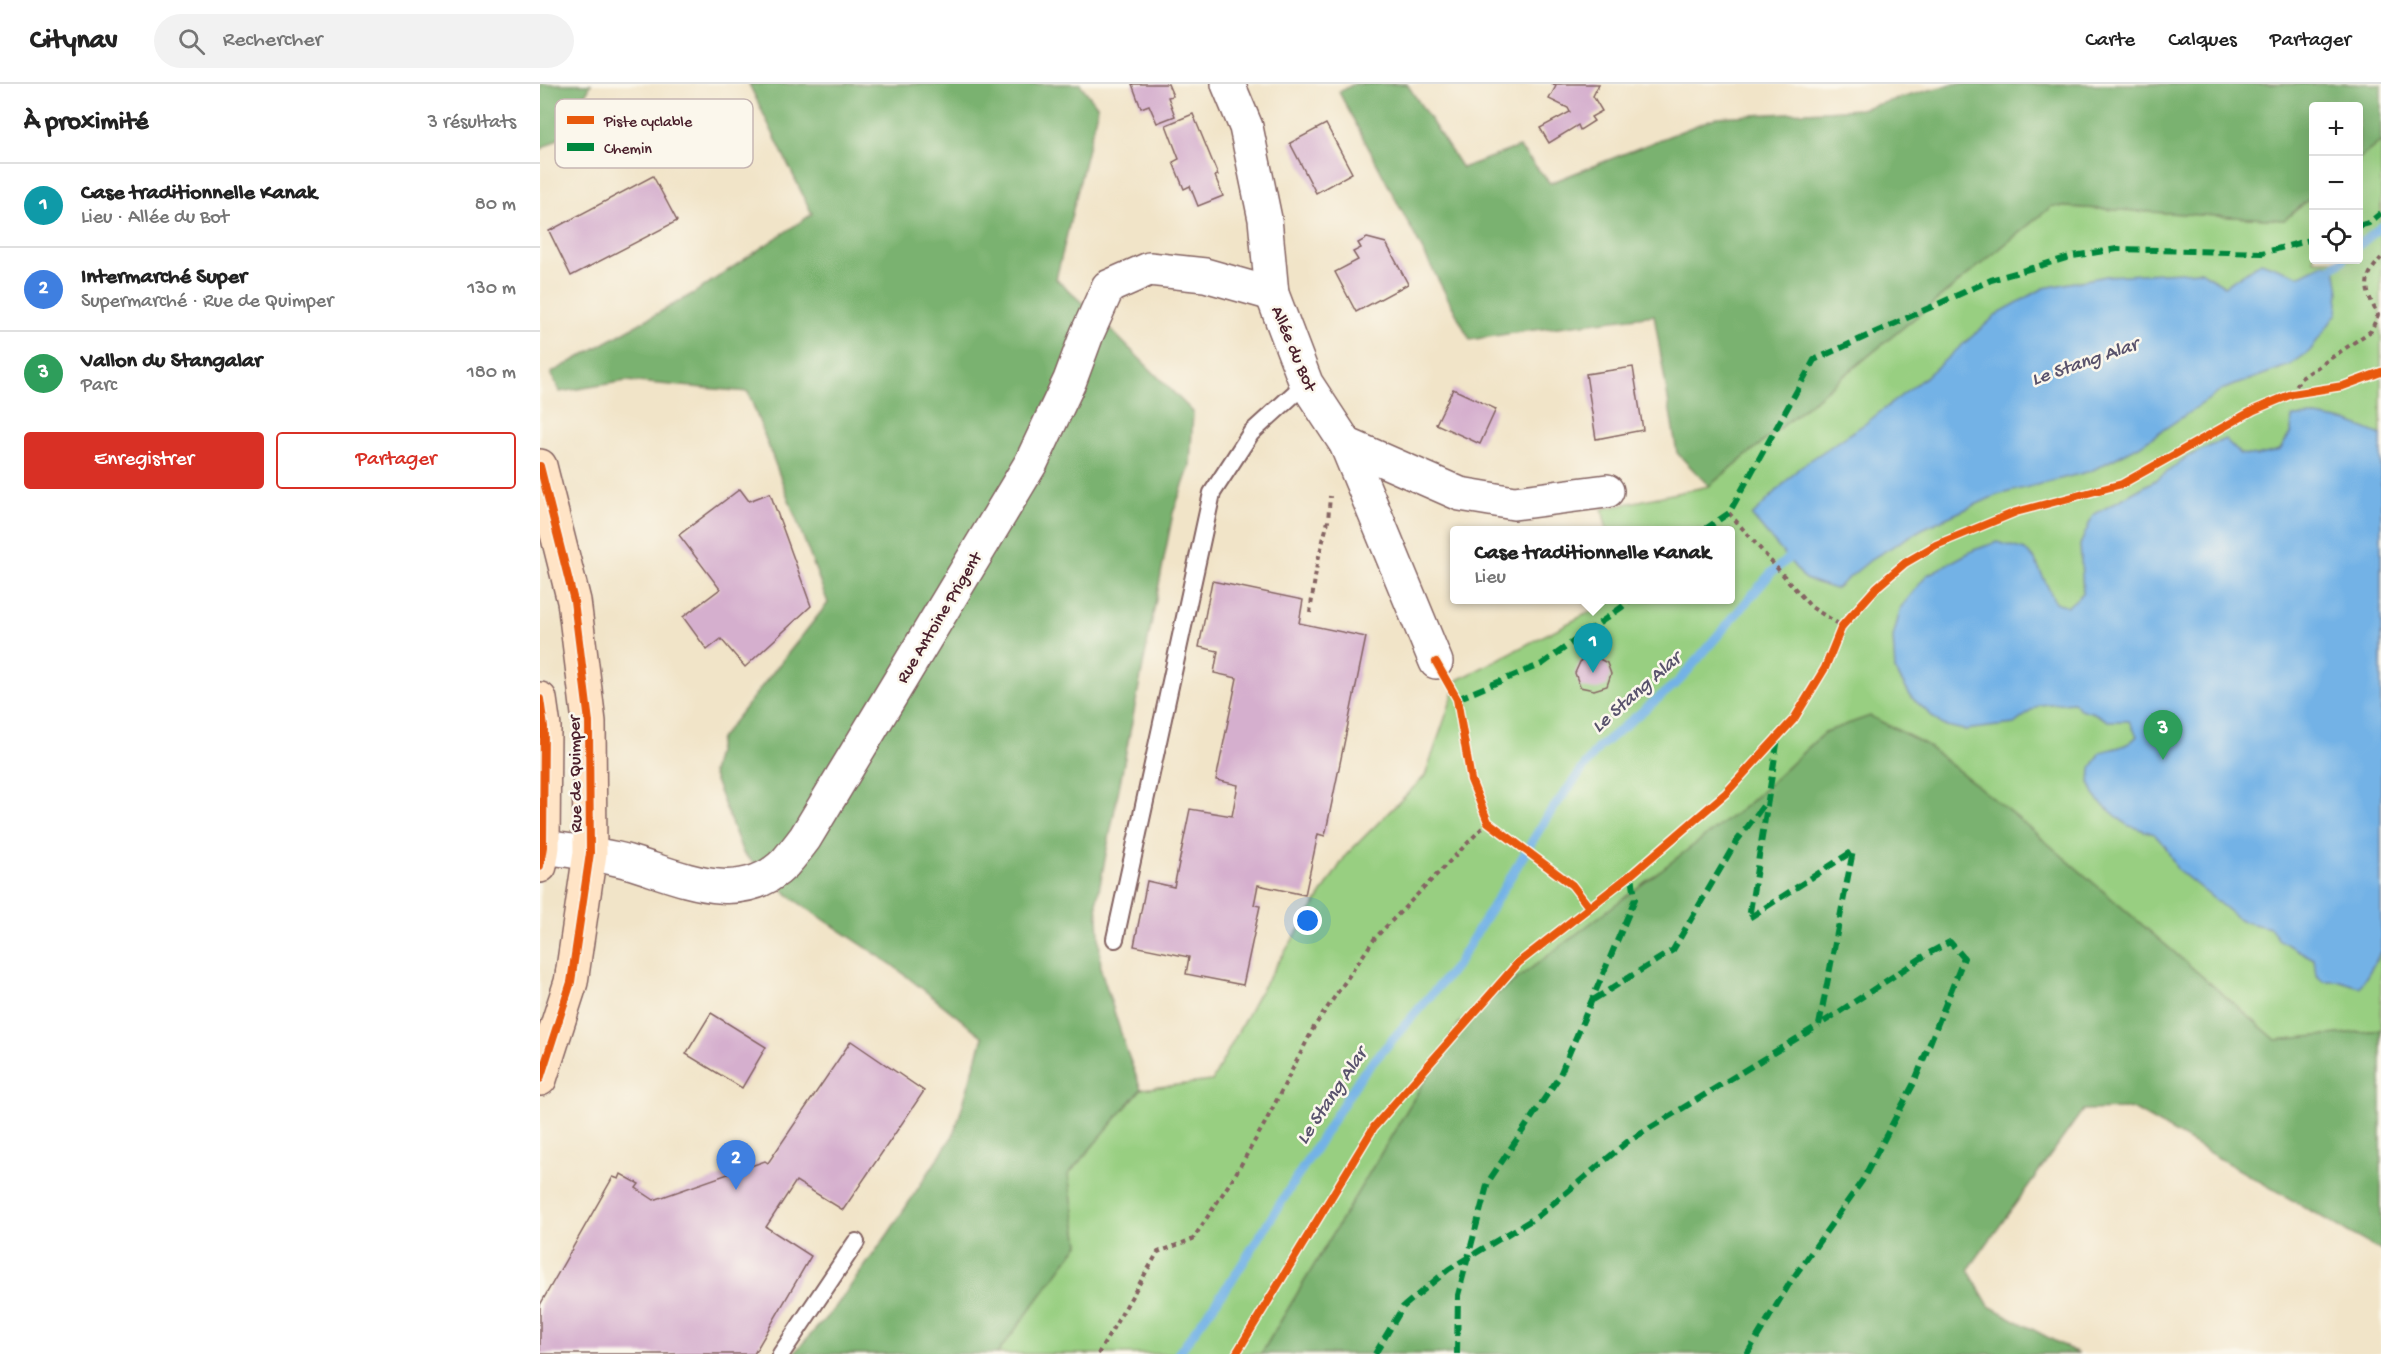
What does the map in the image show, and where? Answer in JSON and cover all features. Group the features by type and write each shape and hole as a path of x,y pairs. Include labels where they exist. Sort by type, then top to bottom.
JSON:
{"main road":[{"name":"Rue de Quimper","path":"540,466 574,602 589,722 590,853 571,982 540,1079"},
{"name":"Rue de Quimper","path":"540,699 544,727 542,856"}],"street":[{"name":"Allée du Bot","path":"1228,84 1246,128 1265,219 1272,294 1306,383 1346,444 1436,662"},
{"name":"Rue Antoine Prigent","path":"542,856 590,853 616,858 712,887 733,888 762,879 784,864 805,838 1030,463 1070,380 1108,287 1149,269 1205,275 1272,294"},
{"path":"1346,444 1460,494 1514,503 1607,490"}],"lane":[{"path":"1115,939 1212,494 1251,433 1306,383"},
{"path":"781,1354 856,1242"}],"path":[{"path":"2292,394 2300,379 2371,331 2378,315 2366,293 2369,272 2381,258"},
{"path":"1236,1354 1374,1127 1518,963 1632,874 1726,793 1794,719 1825,668 1842,626 1884,581 1905,563 1936,545 2016,512 2122,484 2254,410 2292,394 2343,386 2381,372"},
{"path":"1310,613 1317,564 1328,521 1330,490"},
{"path":"1729,513 1811,607 1842,626"},
{"path":"1436,662 1457,699 1471,780 1488,822 1572,885 1589,907"},
{"path":"1098,1354 1158,1252 1193,1239 1265,1124 1314,1027 1375,938 1488,822"}],"green space":[{"path":"540,84 591,84 584,99 555,99 555,141 540,150"},
{"path":"749,84 1080,84 1098,107 1056,279 1099,318 1193,412 1190,466 1173,513 1097,900 1101,970 1141,1089 1068,1175 1079,1244 997,1354 793,1354 834,1309 888,1234 954,1134 983,1037 891,964 793,899 743,853 712,773 720,739 828,603 748,392 626,381 560,392 551,373 694,293 812,214"},
{"path":"1354,84 1407,84 1462,168 1519,147 1550,183 1717,117 1860,109 1952,84 2381,84 2381,141 2363,156 2363,102 2309,102 2309,199 2284,220 2052,206 1709,486 1677,453 1654,315 1470,340 1339,92"},
{"path":"2381,141 2381,1030 2276,1040 2025,824 1925,744 1825,732 1748,804 1459,1023 1261,1354 997,1354 1079,1244 1068,1175 1141,1089 1212,1081 1257,996 1346,855 1425,776 1458,680 1605,604 1735,604 1735,526 1606,526 1602,509 1709,486 2052,206 2284,220 2309,199 2309,264 2363,264 2363,156"},
{"path":"1870,716 1925,744 2025,824 2276,1040 2381,1030 2381,1251 2133,1109 2083,1110 1968,1270 1989,1306 2079,1354 1261,1354 1459,1023 1748,804 1825,732"}],"water":[{"path":"2261,262 2299,276 2328,264 2335,267 2339,291 2337,313 2310,351 2290,365 2224,389 2139,446 2091,471 1997,495 1922,529 1873,558 1835,589 1805,579 1752,516 1800,467 1866,423 1929,374 2000,312 2044,288 2106,276 2201,271 2225,286"},
{"path":"2316,416 2349,422 2381,435 2381,949 2360,987 2340,981 2323,981 2316,975 2314,959 2279,940 2270,928 2245,922 2236,917 2177,869 2165,846 2154,834 2127,825 2101,803 2090,784 2091,768 2101,752 2125,745 2137,736 2129,721 2108,721 2094,713 2080,709 2073,702 2039,705 2014,724 1964,730 1942,725 1911,697 1895,670 1893,637 1901,607 1927,575 1974,550 1997,542 2025,550 2035,560 2055,602 2067,607 2083,593 2080,545 2093,515 2159,478 2187,457 2225,439 2240,454 2257,456 2280,450 2291,432 2292,417"}],"building":[{"path":"1132,84 1168,84 1173,96 1168,97 1175,116 1157,123 1149,105 1141,108"},
{"path":"1552,84 1599,84 1593,96 1602,111 1591,117 1594,121 1580,130 1578,125 1549,143 1540,128 1570,112 1568,108 1549,99 1556,86"},
{"path":"1193,114 1218,175 1215,176 1223,196 1198,206 1190,186 1184,189 1173,162 1179,159 1166,125"},
{"path":"1326,124 1352,173 1316,193 1290,143"},
{"path":"653,176 677,221 571,276 549,231"},
{"path":"1367,238 1386,243 1408,284 1356,312 1335,272 1358,260 1353,252 1361,248 1358,243"},
{"path":"1633,367 1643,430 1596,439 1586,374"},
{"path":"1453,389 1496,409 1480,444 1436,424"},
{"path":"740,489 749,501 770,493 811,606 745,667 721,639 707,650 683,617 720,589 679,535"},
{"path":"1212,581 1303,600 1299,623 1366,637 1325,836 1318,834 1305,895 1258,885 1254,905 1260,906 1243,985 1186,974 1189,957 1134,946 1147,881 1174,887 1190,809 1232,816 1238,785 1216,780 1237,678 1214,673 1218,651 1199,647"},
{"path":"1596,657 1607,663 1611,674 1607,686 1594,690 1580,687 1575,673 1581,660"},
{"path":"711,1013 766,1047 742,1088 686,1054"},
{"path":"851,1041 924,1091 843,1210 796,1181 766,1227 811,1256 754,1354 540,1354 540,1305 613,1177 619,1179 621,1174 639,1184 636,1188 654,1200 765,1161 768,1163"}],"waterway":[{"name":"Le Stang Alar","path":"2363,242 2381,227"},
{"name":"Le Stang Alar","path":"2326,272 2337,264"},
{"name":"Le Stang Alar","path":"1178,1354 1234,1277 1360,1077 1456,966 1547,817 1598,748 1679,681 1771,573 1795,553"}],"marked path":[{"path":"2363,225 2369,223 2381,213"},
{"path":"1710,526 1729,513 1814,360 1991,280 2073,256 2117,249 2262,253 2309,240"},
{"path":"1457,699 1542,664 1625,604"},
{"path":"1747,1354 1791,1281 1862,1181 1914,1083 1964,958 1950,942 1929,953 1819,1025 1853,851 1749,918 1778,738"},
{"path":"1593,1000 1673,950 1736,842 1766,802"},
{"path":"1457,1354 1458,1295 1488,1182 1559,1077 1635,899 1632,874"},
{"path":"1375,1354 1403,1307 1449,1269 1538,1216 1627,1142 1819,1025"}],"cycle path":[{"path":"1236,1354 1374,1127 1518,963 1632,874 1726,793 1794,719 1825,668 1842,626 1877,587 1905,563 1936,545 2016,512 2122,484 2254,410 2292,394 2343,386 2381,372"},
{"path":"540,466 574,601 589,722 590,853 571,982 540,1079"},
{"path":"1436,662 1457,699 1471,780 1488,822 1572,885 1589,907"},
{"path":"540,699 544,727 543,847 540,866"}],"place":[{"name":"Case traditionnelle Kanak","path":"1593,673"},
{"name":"Vallon du Stangalar","path":"2163,760"},
{"name":"Intermarché Super","path":"736,1190"}]}
